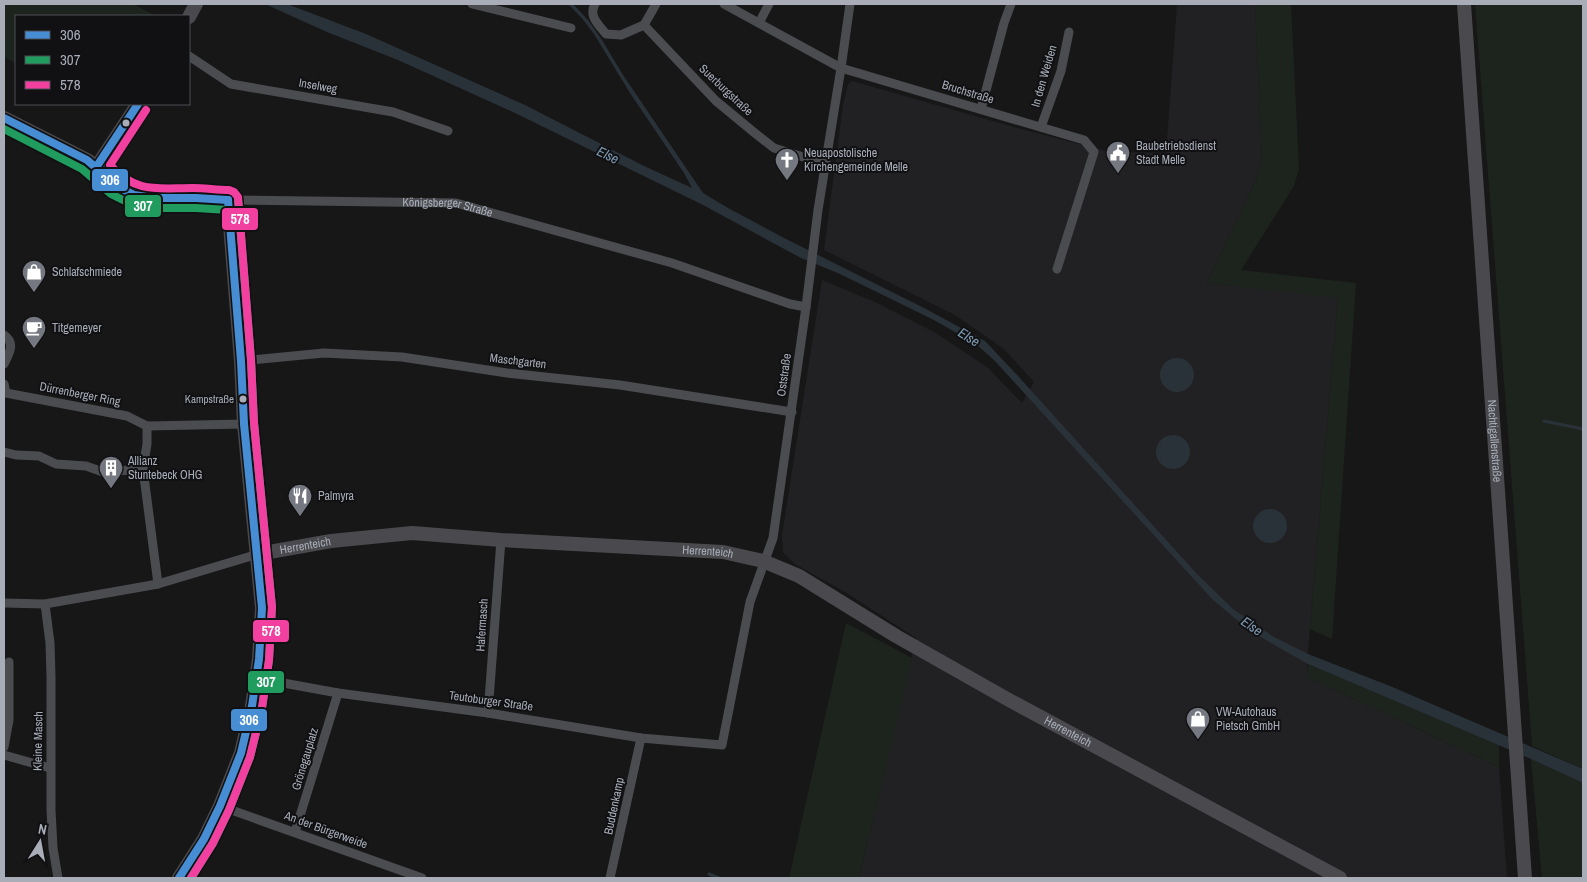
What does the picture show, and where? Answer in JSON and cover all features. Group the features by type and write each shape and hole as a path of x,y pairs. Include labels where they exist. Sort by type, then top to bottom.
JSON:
{"street":[{"path":"190,15 196,4"},
{"path":"472,4 572,28"},
{"path":"595,4 592,9 593,17 606,34 621,35 644,25 656,4"},
{"name":"Bruchstraße","path":"724,4 841,68 1084,140 1094,152 1057,269"},
{"path":"759,23 769,4"},
{"name":"Oststraße","path":"722,745 750,602 773,538 811,274 818,210 850,4"},
{"path":"981,109 1004,23 1011,4"},
{"name":"Nachtigallenstraße","path":"1464,4 1525,878"},
{"name":"Suerburgstraße","path":"644,25 716,101 774,148 826,164"},
{"name":"In den Weiden","path":"1041,127 1061,70 1069,32"},
{"name":"Inselweg","path":"190,57 231,84 392,112 448,131"},
{"path":"92,163 137,105"},
{"name":"Königsberger Straße","path":"4,118 92,163 116,186 130,194 146,198 163,200 194,198 456,203 672,263 790,304 806,307"},
{"path":"179,878 204,839 220,806 241,753 256,678 262,608 244,424 228,200"},
{"path":"4,335 11,344 11,352 4,364"},
{"name":"Maschgarten","path":"241,361 324,353 402,357 506,373 620,385 792,412"},
{"name":"Dürrenberger Ring","path":"4,392 127,416 147,426 244,424"},
{"path":"147,426 147,444 143,469 158,584"},
{"path":"4,452 16,455 39,456 56,464 80,464 103,472 143,469"},
{"name":"Herrenteich","path":"4,603 45,604 158,584 258,554 331,541 412,532 501,540 723,552 764,561 799,576 896,636 1010,700 1340,878"},
{"name":"Hafermasch","path":"488,713 501,540"},
{"name":"Kleine Masch","path":"45,604 50,643 52,736 50,768 53,848 58,878"},
{"path":"4,746 9,720 9,662"},
{"name":"Teutoburger Straße","path":"256,678 338,693 488,713 641,738 722,745"},
{"name":"Grönegauplatz","path":"295,832 338,693"},
{"name":"Buddenkamp","path":"610,878 641,738"},
{"path":"4,755 50,768"},
{"name":"An der Bürgerweide","path":"220,806 422,878"}],"shaded area":[{"path":"4,4 133,4 154,15 15,15 15,62 4,57"},
{"path":"1177,4 1255,4 1262,158 1257,178 1207,283 1338,297 1307,677 1499,767 1507,878 859,878 916,638 845,592 795,564 783,552 782,535 822,280 875,302 936,333 987,367 1022,403 1034,382 1004,349 955,315 824,250 843,105 848,84 852,81 1110,152 1166,153"},
{"path":"1255,4 1291,4 1299,168 1294,186 1241,270 1356,283 1332,639 1310,629 1338,298 1207,283 1257,178 1262,158"},
{"path":"1475,4 1583,4 1583,769 1532,746"},
{"path":"846,623 912,658 859,878 789,878"},
{"path":"1308,664 1499,745 1499,767 1307,677"},
{"path":"1531,759 1583,783 1583,878 1542,878"}],"water":[{"name":"Else","path":"265,4 287,4 366,34 525,105 644,166 692,188 594,34 568,4 573,4 588,20 602,40 623,75 703,193 786,239 926,309 985,341 1197,574 1233,609 1274,637 1308,654 1390,686 1583,769 1583,783 1308,664 1250,631 1212,599 995,361 976,344 932,319 840,274 801,258 703,205 515,113 398,60 327,32"},
{"path":"1177,358 1189,363 1194,375 1189,387 1177,392 1165,387 1160,375 1165,363"},
{"path":"1173,435 1185,440 1190,452 1185,464 1173,469 1161,464 1156,452 1161,440"},
{"path":"1270,509 1282,514 1287,526 1282,538 1270,543 1258,538 1253,526 1258,514"}],"waterway":[{"path":"1544,421 1583,429"},
{"path":"709,874 719,878"}],"transit line":[{"name":"306","path":"97,166 137,105"},
{"name":"578","path":"146,110 110,165 129,181 138,185 158,188 229,190 238,197 254,423 272,607 269,660 262,708 250,757 229,810 213,843 191,878"},
{"name":"306","path":"4,118 87,160 117,186 134,195 153,198 228,200"},
{"name":"307","path":"4,129 82,169 111,194 131,204 152,208 228,210"},
{"name":"307","path":"191,878 213,843 229,810 250,757 262,708 269,660 272,607 254,423 238,199"},
{"name":"306","path":"179,878 204,839 220,806 241,753 252,706 259,659 262,608 244,424 228,200"}],"place":[{"name":"Baubetriebsdienst Stadt Melle","path":"1118,174"},
{"name":"Neuapostolische Kirchengemeinde Melle","path":"787,181"},
{"name":"Schlafschmiede","path":"34,293"},
{"name":"Titgemeyer","path":"34,349"},
{"name":"Kampstraße","path":"243,399"},
{"name":"Allianz Stuntebeck OHG","path":"111,489"},
{"name":"Palmyra","path":"300,517"},
{"name":"VW-Autohaus Pietsch GmbH","path":"1198,740"}]}
